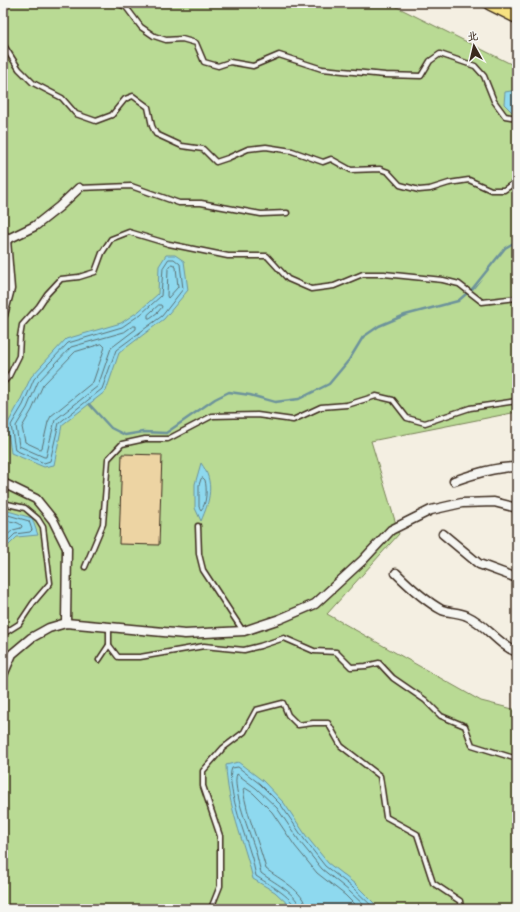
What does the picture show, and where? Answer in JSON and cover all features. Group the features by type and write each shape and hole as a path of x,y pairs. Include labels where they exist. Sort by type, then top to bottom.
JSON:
{"highway":[{"path":"491,3 517,16"}],"street":[{"path":"3,315 10,289 4,237 36,226 79,188"},
{"path":"454,481 481,472 508,467 517,467"},
{"path":"3,483 36,499 53,520 67,548 66,623"},
{"path":"3,674 12,654 31,638 49,628 66,623 185,634 244,631 280,619 316,604 363,560 391,530 431,510 462,503 494,502 517,508"},
{"path":"443,534 479,564 517,578"},
{"path":"396,573 412,589 443,610 467,616 511,650 517,652"}],"lane":[{"path":"116,3 126,7 141,27 154,36 166,40 182,39 196,43 204,62 218,66 230,62 253,66 279,55 322,69 385,75 421,76 430,61 440,54 475,66 484,76 494,101 505,116 517,118"},
{"path":"3,44 19,69 33,83 62,98 76,114 96,121 112,115 125,99 133,96 148,107 152,126 156,134 182,146 203,149 216,162 248,149 266,147 292,151 323,162 331,159 351,170 380,169 388,172 400,185 419,190 469,180 491,190 504,190 517,181"},
{"path":"79,188 131,186 179,203 201,203 261,214 287,213"},
{"path":"3,383 9,376 19,356 22,325 39,306 47,294 61,279 79,277 95,272 102,253 111,240 129,232 169,244 228,256 267,256 288,279 311,289 334,286 363,274 384,274 443,280 459,284 482,302 517,298"},
{"path":"85,567 103,524 108,459 122,444 145,439 168,439 212,416 257,415 293,420 321,407 347,405 376,396 393,400 407,418 425,423 470,408 517,401"},
{"path":"3,503 25,508 38,519 43,527 50,584 19,624 3,634"},
{"path":"198,526 198,554 203,570 244,631"},
{"path":"99,660 109,645 109,627"},
{"path":"109,645 118,657 140,657 204,646 244,650 284,638 314,651 336,652 351,667 379,663 394,678 425,700 441,716 465,726 472,745 517,759"},
{"path":"213,909 212,906 220,886 220,836 203,786 203,771 223,748 244,732 256,710 283,703 288,715 298,725 328,723 341,746 380,776 386,817 417,834 433,883 460,901 461,909"}],"green space":[{"path":"3,3 389,3 517,67 517,412 371,441 399,534 327,614 481,701 517,710 517,909 3,909"}],"water":[{"path":"517,90 517,113 512,112 504,104 505,92"},
{"path":"166,255 175,255 184,261 188,290 164,319 119,353 106,391 62,425 54,465 44,467 11,453 7,425 31,377 66,339 121,323 139,311 158,294 159,266"},
{"path":"201,463 208,477 210,492 207,506 201,521 195,508 195,484"},
{"path":"8,511 32,518 38,535 17,537 3,551 3,512"},
{"path":"238,762 263,781 284,803 307,837 328,863 355,884 380,909 293,909 275,892 253,879 229,794 227,780 226,765"}],"building":[{"path":"122,454 162,455 159,545 119,544"}],"waterway":[{"path":"89,404 111,428 125,435 143,432 166,433 215,399 229,392 250,395 275,402 299,399 329,384 349,360 363,337 379,326 405,315 458,301 473,288 505,248 517,241"}]}
